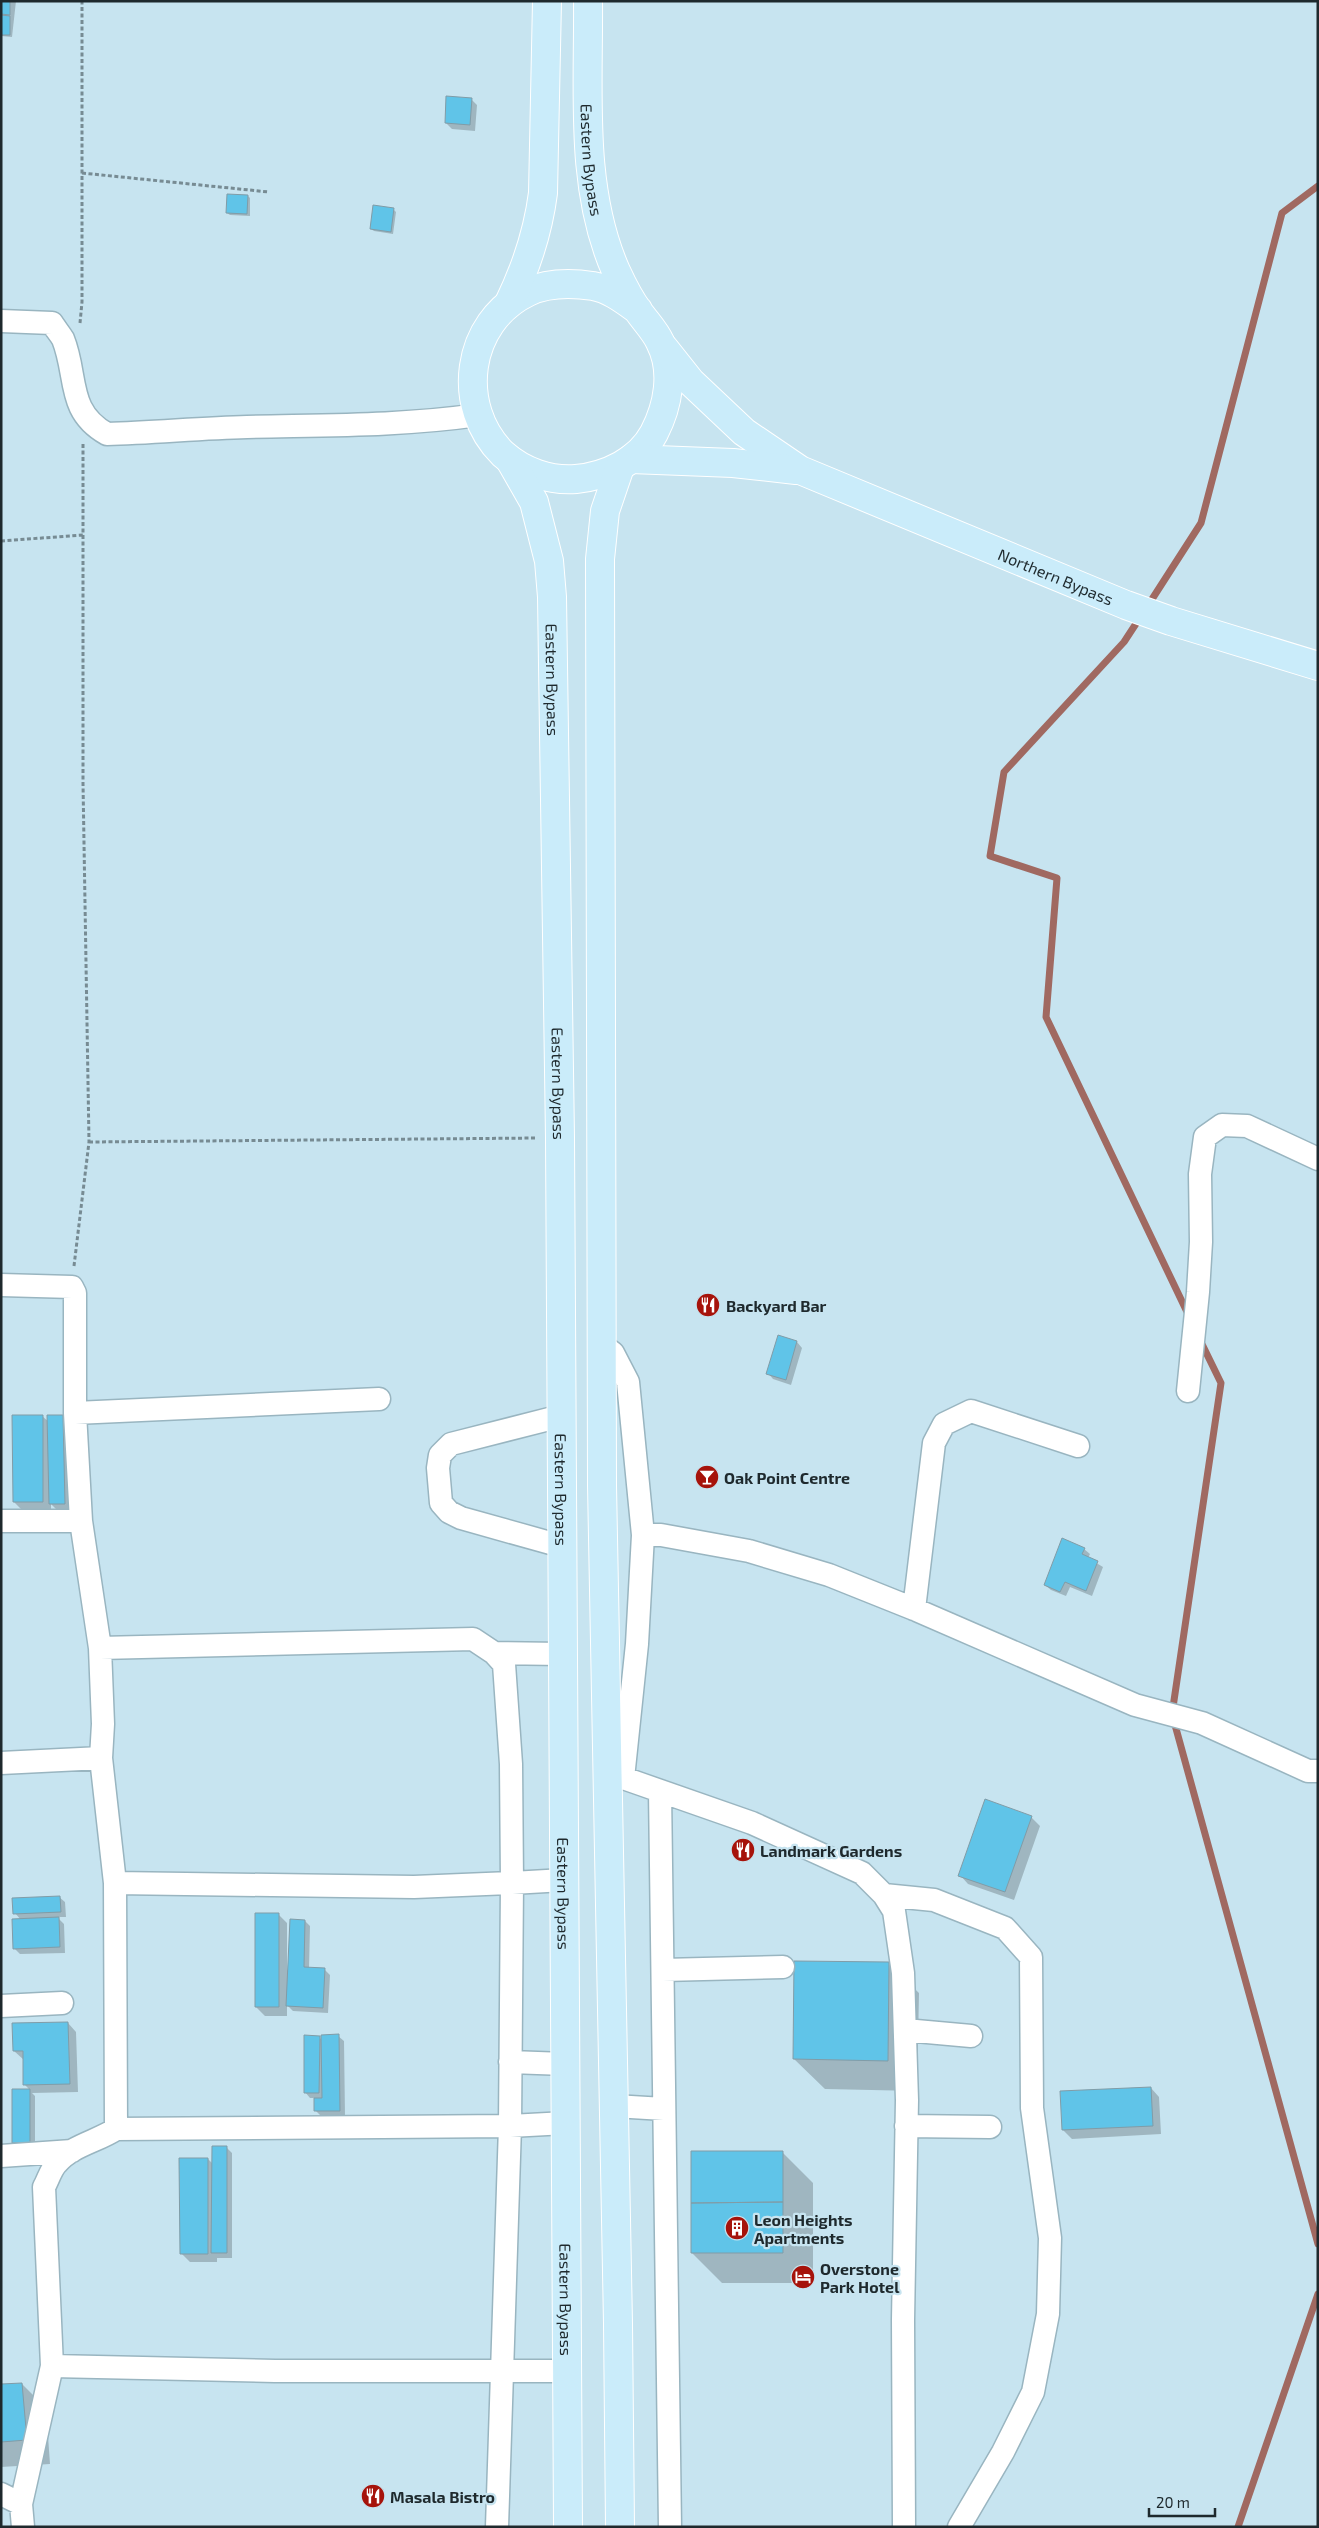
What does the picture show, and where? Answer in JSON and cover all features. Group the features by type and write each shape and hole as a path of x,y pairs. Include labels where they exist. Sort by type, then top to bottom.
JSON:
{"main road":[{"name":"Eastern Bypass","path":"509,304 524,273 540,219 543,194 547,1"},
{"name":"Eastern Bypass","path":"588,1 591,167 601,228 616,270 638,310 662,345 669,376 666,407 652,436 626,463 605,511 600,559 601,1344 616,1775 614,2106 620,2527"},
{"name":"Eastern Bypass","path":"568,2527 560,1138 552,596 549,560 534,502 510,460 494,444 478,415 474,404 471,382 474,359 481,338 509,304 528,292 549,285 594,286 617,295 638,310"},
{"path":"662,345 691,382 744,432 800,470"},
{"name":"Eastern Bypass","path":"510,460 535,474 564,480 593,478 626,463"},
{"path":"626,463 733,463 800,470"},
{"name":"Northern Bypass","path":"800,470 1126,605 1171,622 1318,666"}],"street":[{"path":"1,321 52,323 62,339 74,391 83,416 93,427 107,434 230,428 369,426 436,421 478,415"},
{"path":"1188,1392 1201,1242 1200,1174 1206,1138 1222,1125 1247,1126 1318,1159"},
{"path":"1,1285 72,1287 75,1293 75,1413 81,1521 100,1648 103,1724 101,1758 115,1883 116,2129"},
{"path":"601,1344 613,1353 628,1382 642,1535 637,1644 616,1775 752,1823 862,1874 884,1895 894,1911 903,1973 905,2030 904,2527"},
{"path":"75,1413 380,1399"},
{"path":"914,1609 934,1443 944,1424 971,1411 1078,1446"},
{"path":"561,1416 451,1444 440,1455 438,1468 441,1503 449,1512 461,1518 562,1546"},
{"path":"1,1521 81,1521"},
{"path":"642,1535 661,1535 749,1551 829,1576 914,1609 1135,1704 1202,1723 1308,1771 1318,1771"},
{"path":"100,1648 473,1639 494,1653 504,1664 511,1764 512,1883 510,2126 500,2371 497,2527"},
{"path":"494,1653 562,1654"},
{"path":"1,1763 101,1758"},
{"path":"660,1791 670,2527"},
{"path":"115,1883 414,1887 564,1880"},
{"path":"884,1895 934,1900 1005,1928 1031,1957 1032,2108 1050,2238 1048,2314 1033,2392 1003,2452 959,2527"},
{"path":"663,1970 783,1967"},
{"path":"1,2006 62,2003"},
{"path":"905,2030 971,2036"},
{"path":"510,2062 565,2064"},
{"path":"614,2106 664,2109"},
{"path":"23,2527 11,2499 52,2366 44,2188 57,2163 72,2151 104,2138 116,2129 510,2126 566,2123"},
{"path":"906,2126 990,2127"},
{"path":"1,2156 72,2151"},
{"path":"52,2366 275,2371 567,2371"}],"path":[{"path":"80,328 82,302 82,1"},
{"path":"82,173 269,192"},
{"path":"72,1287 89,1142 83,783 83,416"},
{"path":"1,542 83,535"},
{"path":"89,1142 560,1138"}],"building":[{"path":"1,1 10,1 10,15 1,14"},
{"path":"1,15 10,16 10,35 1,35"},
{"path":"446,96 472,98 470,125 445,123"},
{"path":"227,194 248,195 247,214 226,213"},
{"path":"373,205 394,208 391,232 370,229"},
{"path":"778,1335 797,1341 786,1380 766,1374"},
{"path":"12,1415 43,1415 43,1502 13,1502"},
{"path":"47,1415 63,1415 65,1504 49,1504"},
{"path":"1062,1538 1085,1548 1082,1554 1098,1561 1086,1591 1065,1582 1060,1592 1044,1585"},
{"path":"985,1799 1032,1816 1005,1892 958,1876"},
{"path":"60,1896 61,1912 13,1914 12,1898"},
{"path":"255,1913 279,1913 279,2007 255,2007"},
{"path":"59,1917 60,1947 13,1949 12,1919"},
{"path":"290,1919 305,1920 304,1967 325,1968 323,2008 286,2006"},
{"path":"794,1961 889,1962 888,2061 793,2059"},
{"path":"68,2022 70,2084 23,2085 23,2051 13,2051 12,2023"},
{"path":"339,2034 340,2111 314,2111 314,2098 322,2098 321,2035"},
{"path":"304,2035 320,2036 319,2093 304,2093"},
{"path":"1151,2087 1153,2126 1062,2130 1060,2091"},
{"path":"12,2089 30,2089 30,2143 12,2143"},
{"path":"212,2146 227,2146 227,2253 211,2253"},
{"path":"691,2151 783,2151 783,2202 691,2203"},
{"path":"179,2158 208,2158 208,2254 180,2254"},
{"name":"Leon Heights Apartments","path":"783,2202 783,2253 691,2253 691,2203"},
{"path":"22,2383 27,2440 1,2442 1,2384"}],"waterway":[{"path":"1147,607 1201,523 1282,213 1318,186"},
{"path":"1141,616 1124,642 1004,772 990,856 1057,878 1046,1017 1188,1314"},
{"path":"1200,1340 1221,1383 1172,1714 1318,2244"},
{"path":"1238,2527 1318,2294"}],"place":[{"name":"Backyard Bar","path":"708,1305"},
{"name":"Oak Point Centre","path":"707,1477"},
{"name":"Landmark Gardens","path":"743,1850"},
{"name":"Leon Heights Apartments","path":"737,2228"},
{"name":"Overstone Park Hotel","path":"803,2277"},
{"name":"Masala Bistro","path":"373,2496"}]}
